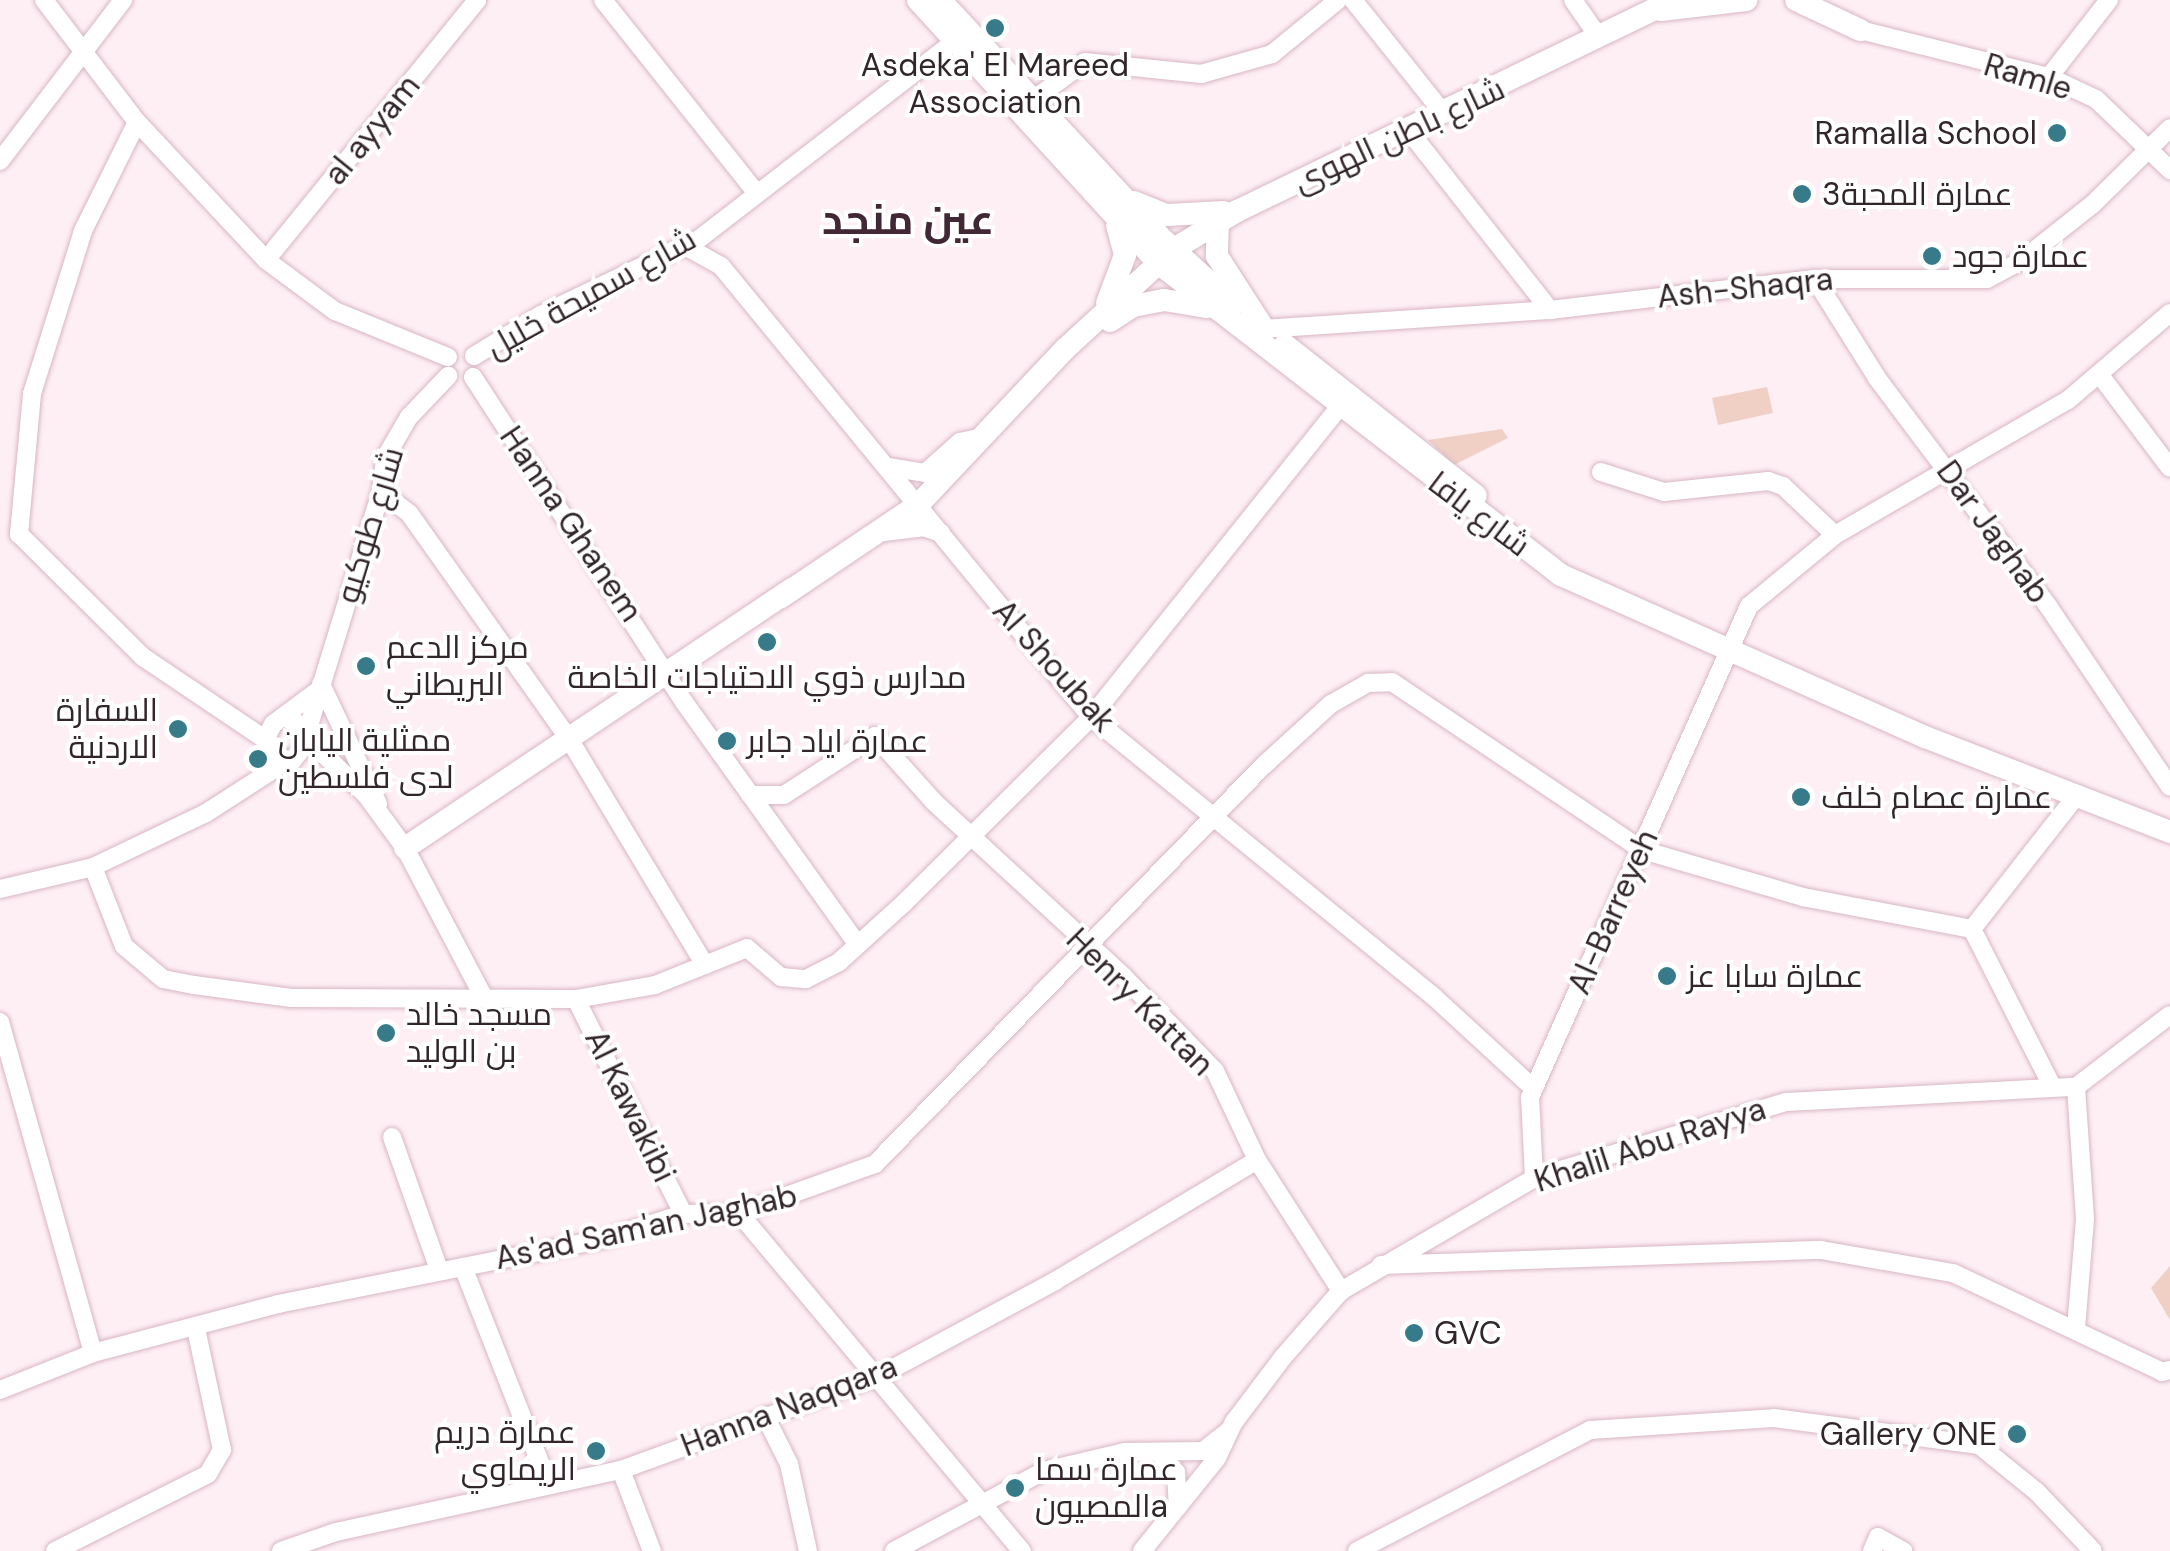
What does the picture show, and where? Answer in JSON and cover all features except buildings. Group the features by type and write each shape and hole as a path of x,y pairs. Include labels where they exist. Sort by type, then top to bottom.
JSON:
{"main road":[{"name":"شارع يافا","path":"918,0 954,42 1221,311 1561,575 2170,818"},
{"name":"شارع يافا","path":"940,0 1034,100 1116,203"},
{"name":"شارع باطن الهوى","path":"1065,349 1166,255 1228,216 1674,0"},
{"path":"1643,13 1746,0"},
{"path":"1796,0 1860,30"},
{"path":"1834,0 1860,30"},
{"path":"1102,314 1125,255 1116,203 1167,215 1228,216 1217,256 1264,329"},
{"name":"شارع يافا","path":"1166,255 1538,544 1730,645 2074,799 2170,832"},
{"path":"781,597 952,471 1065,349 1149,302 1178,300 1221,311"},
{"path":"404,848 571,742 668,671 879,534 998,420"}],"street":[{"path":"44,0 80,53 137,122 266,260 335,310 448,357"},
{"path":"0,161 123,0"},
{"name":"al ayyam","path":"266,260 477,0"},
{"path":"604,0 755,191"},
{"path":"1034,100 1085,62 1200,74 1272,54 1338,0"},
{"path":"1353,0 1444,114"},
{"path":"1574,0 1598,36"},
{"path":"2049,78 2109,0"},
{"name":"Ramle","path":"1860,30 2049,78 2096,99 2170,170"},
{"name":"شارع سميحة خليل","path":"474,356 541,315 685,246 954,42"},
{"path":"137,122 83,231 32,394 19,534 143,658 234,715 288,761 336,769"},
{"name":"Ash-Shaqra","path":"1264,329 1550,310 1815,279 1987,279 2038,248 2170,128"},
{"path":"1410,131 1550,310"},
{"path":"713,224 720,266"},
{"name":"Al Shoubak","path":"685,246 720,266 1091,717 1433,996 1534,1090"},
{"name":"Dar Jaghab","path":"1815,279 1854,346 1948,471 2170,787"},
{"name":"Al-Barreyeh","path":"1534,1178 1528,1155 1534,1090 1749,606 1835,535 1948,471 2100,375 2170,312"},
{"path":"461,350 474,356 473,377 464,382 448,376 448,357 461,350"},
{"path":"2100,375 2170,468"},
{"name":"شارع طوكيو","path":"308,736 394,438 448,376"},
{"name":"Hanna Ghanem","path":"473,377 750,795 857,944"},
{"path":"93,867 124,946 163,979 291,998 576,999 655,985 747,948 780,978 806,980 857,944 972,838 1091,717 1340,406"},
{"path":"887,467 925,473 960,442 974,439"},
{"path":"879,534 901,527 941,532 936,513 952,471"},
{"path":"1600,472 1664,492 1768,481 1783,486 1835,535"},
{"path":"381,492 409,513 571,742 704,965"},
{"name":"As'ad Sam'an Jaghab","path":"0,1390 93,1352 196,1329 278,1304 463,1267 683,1214 739,1213 875,1164 1084,947 1330,704 1368,682 1392,682 1642,850 1803,898 1972,930"},
{"path":"263,775 267,745 283,719 320,687 384,819 404,848 483,996"},
{"path":"234,715 283,719 308,736 384,819"},
{"path":"0,890 93,867 206,813 288,761 308,736"},
{"name":"Henry Kattan","path":"750,795 784,796 876,736 972,838 1084,947 1123,976 1216,1072 1257,1160 1341,1291"},
{"path":"2050,1084 1972,930 2074,799"},
{"name":"Al Kawakibi","path":"576,999 683,1214"},
{"path":"2076,1329 2084,1219 2076,1087 2170,1015"},
{"path":"0,1022 93,1352"},
{"name":"Khalil Abu Rayya","path":"1142,1551 1178,1507 1231,1429 1341,1291 1534,1178 1786,1102 2050,1084 2076,1087"},
{"path":"392,1137 439,1270"},
{"name":"Hanna Naqqara","path":"281,1551 621,1470 877,1377 1055,1282 1257,1160"},
{"path":"739,1213 984,1500 1022,1551"},
{"path":"1380,1265 1821,1250 1952,1273 2162,1372 2170,1370"},
{"path":"463,1267 549,1485"},
{"path":"54,1551 208,1474 222,1450 196,1329"},
{"path":"765,1416 789,1464 808,1551"},
{"path":"1357,1551 1590,1430 1774,1418 1978,1446 2037,1492 2092,1551"},
{"path":"894,1551 1044,1471 1125,1452 1203,1451 1231,1429"},
{"path":"1161,1454 1176,1472 1178,1507"},
{"path":"621,1470 652,1551"},
{"path":"1872,1551 1878,1537 1903,1551"}],"shaded area":[{"path":"1767,387 1773,413 1718,425 1712,398"},
{"path":"1502,429 1508,438 1454,465 1428,440"},
{"path":"2170,1266 2170,1320 2151,1288"}],"place":[{"name":"Asdeka' El Mareed Association","path":"995,28"},
{"name":"Ramalla School","path":"2057,133"},
{"name":"عمارة المحبة3","path":"1802,194"},
{"name":"عمارة جود","path":"1932,256"},
{"name":"مدارس ذوي الاحتياجات الخاصة","path":"767,642"},
{"name":"مركز الدعم البريطاني","path":"366,666"},
{"name":"السفارة الاردنية","path":"178,729"},
{"name":"عمارة اياد جابر","path":"727,741"},
{"name":"ممثلية اليابان لدى فلسطين","path":"258,759"},
{"name":"عمارة عصام خلف","path":"1801,797"},
{"name":"عمارة سابا عز","path":"1667,976"},
{"name":"مسجد خالد بن الوليد","path":"386,1033"},
{"name":"GVC","path":"1414,1333"},
{"name":"Gallery ONE","path":"2017,1434"},
{"name":"عمارة دريم الريماوي","path":"596,1451"},
{"name":"عمارة سما المصيونa","path":"1015,1488"}],"district":[{"name":"عين منجد","path":"908,220"}]}
